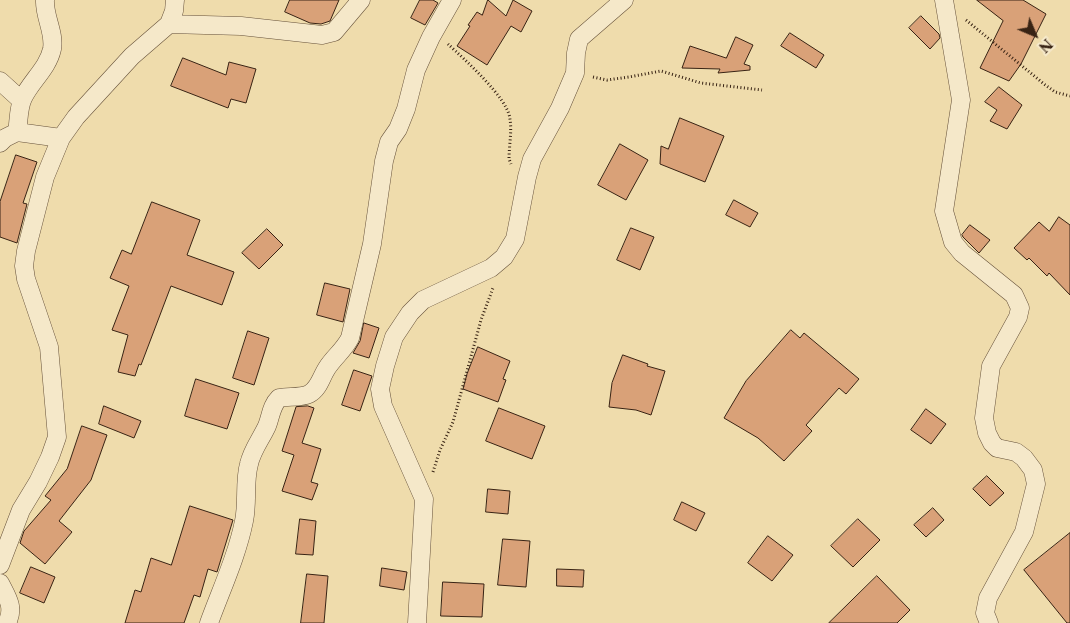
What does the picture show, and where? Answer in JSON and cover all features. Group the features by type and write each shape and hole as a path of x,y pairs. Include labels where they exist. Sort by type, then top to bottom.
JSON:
{"street":[{"path":"17,132 21,100 47,62 52,48 45,0"},
{"path":"0,565 21,510 38,482 57,437 49,347 26,279 24,266 45,176 61,138 76,118 132,56 169,24 174,11 175,0"},
{"path":"169,24 241,26 322,35 334,32 361,0"},
{"path":"209,623 244,520 246,474 249,463 253,451 267,425 274,403 279,398 308,395 315,390 327,368 344,349 350,338 372,244 384,161 389,142 398,129 406,109 416,70 434,31 452,0"},
{"path":"417,623 424,499 383,406 380,389 394,337 410,313 424,300 491,268 504,257 515,239 532,159 560,108 575,73 579,39 624,0"},
{"path":"945,2 961,100 944,211 953,242 962,252 1010,290 1020,308 1018,316 991,366 984,418 987,433 992,443 997,448 1016,452 1024,458 1033,470 1036,484 1024,532 988,598 985,613 989,623"},
{"path":"0,81 21,100"},
{"path":"0,143 17,132 61,138"},
{"path":"0,584 10,602 11,611 7,623"}],"path":[{"path":"945,2 1044,84 1055,92 1070,96"},
{"path":"434,31 474,69 504,104 510,118 509,159 512,168"},
{"path":"575,73 607,80 661,71 701,83 762,90"},
{"path":"424,499 440,450 452,422 481,320 504,257"}],"building":[{"path":"290,0 339,0 330,21 321,24 310,23 285,12"},
{"path":"420,0 433,0 438,3 425,25 411,18"},
{"path":"488,0 506,16 513,0 532,11 521,32 511,26 487,65 457,46 477,12 482,15"},
{"path":"977,0 1023,0 1046,14 1021,64 1009,81 980,68 1003,21"},
{"path":"921,16 939,34 940,38 930,49 909,28"},
{"path":"790,33 824,55 816,68 781,46"},
{"path":"736,37 753,45 744,64 750,66 750,70 718,73 720,69 682,68 690,46 726,58"},
{"path":"183,58 226,75 229,62 256,69 246,103 231,99 228,108 171,86"},
{"path":"999,87 1022,105 1007,129 990,121 997,110 985,102"},
{"path":"680,118 724,136 705,182 660,164 661,146 668,149"},
{"path":"620,144 648,160 626,200 598,185"},
{"path":"16,155 37,162 23,203 27,204 17,243 0,237 0,202"},
{"path":"734,200 758,213 750,227 726,215"},
{"path":"152,202 200,220 187,255 234,272 222,305 171,286 135,376 118,372 128,335 112,330 129,286 110,278 122,250 131,254"},
{"path":"1059,217 1070,225 1070,295 1049,273 1047,276 1029,258 1027,260 1014,248 1039,222 1049,231"},
{"path":"970,225 990,240 979,253 962,235"},
{"path":"631,228 654,237 640,270 617,260"},
{"path":"267,229 283,245 259,269 242,253"},
{"path":"325,283 350,289 343,322 317,315"},
{"path":"364,323 379,328 369,358 353,353 360,341"},
{"path":"791,330 800,338 804,333 859,379 846,394 839,388 806,425 812,431 784,461 758,438 724,418 746,381"},
{"path":"248,331 269,338 254,385 233,378"},
{"path":"478,347 510,361 503,379 506,380 498,402 463,389"},
{"path":"623,355 648,364 647,366 665,371 651,415 636,410 609,407 612,383"},
{"path":"354,370 372,376 360,411 342,405"},
{"path":"196,379 239,393 227,429 185,416"},
{"path":"104,406 141,421 134,438 99,424"},
{"path":"308,406 314,408 302,443 321,449 311,482 318,484 312,500 282,491 294,455 282,451 296,407"},
{"path":"499,408 545,426 532,459 486,441"},
{"path":"926,409 946,424 931,444 911,430"},
{"path":"82,426 107,435 91,480 59,521 72,532 45,564 20,543 24,531 51,500 45,496 67,469"},
{"path":"987,476 1004,493 990,506 973,489"},
{"path":"488,489 510,491 508,514 486,512"},
{"path":"682,502 705,513 696,531 674,520"},
{"path":"190,506 233,520 217,572 208,569 200,597 194,595 184,623 125,623 135,590 141,592 151,558 171,565"},
{"path":"933,508 944,520 926,537 914,525"},
{"path":"300,519 316,521 313,555 296,554"},
{"path":"858,519 880,540 853,567 831,546"},
{"path":"1070,533 1070,623 1067,623 1024,570"},
{"path":"768,536 793,555 772,581 748,563"},
{"path":"503,539 530,541 526,587 498,585"},
{"path":"31,567 55,577 44,603 20,593"},
{"path":"382,568 407,572 404,590 380,586"},
{"path":"557,569 584,570 583,587 557,586"},
{"path":"307,574 328,576 324,623 301,623"},
{"path":"877,576 910,610 897,623 829,623"},
{"path":"443,582 484,584 482,617 441,616"}]}
